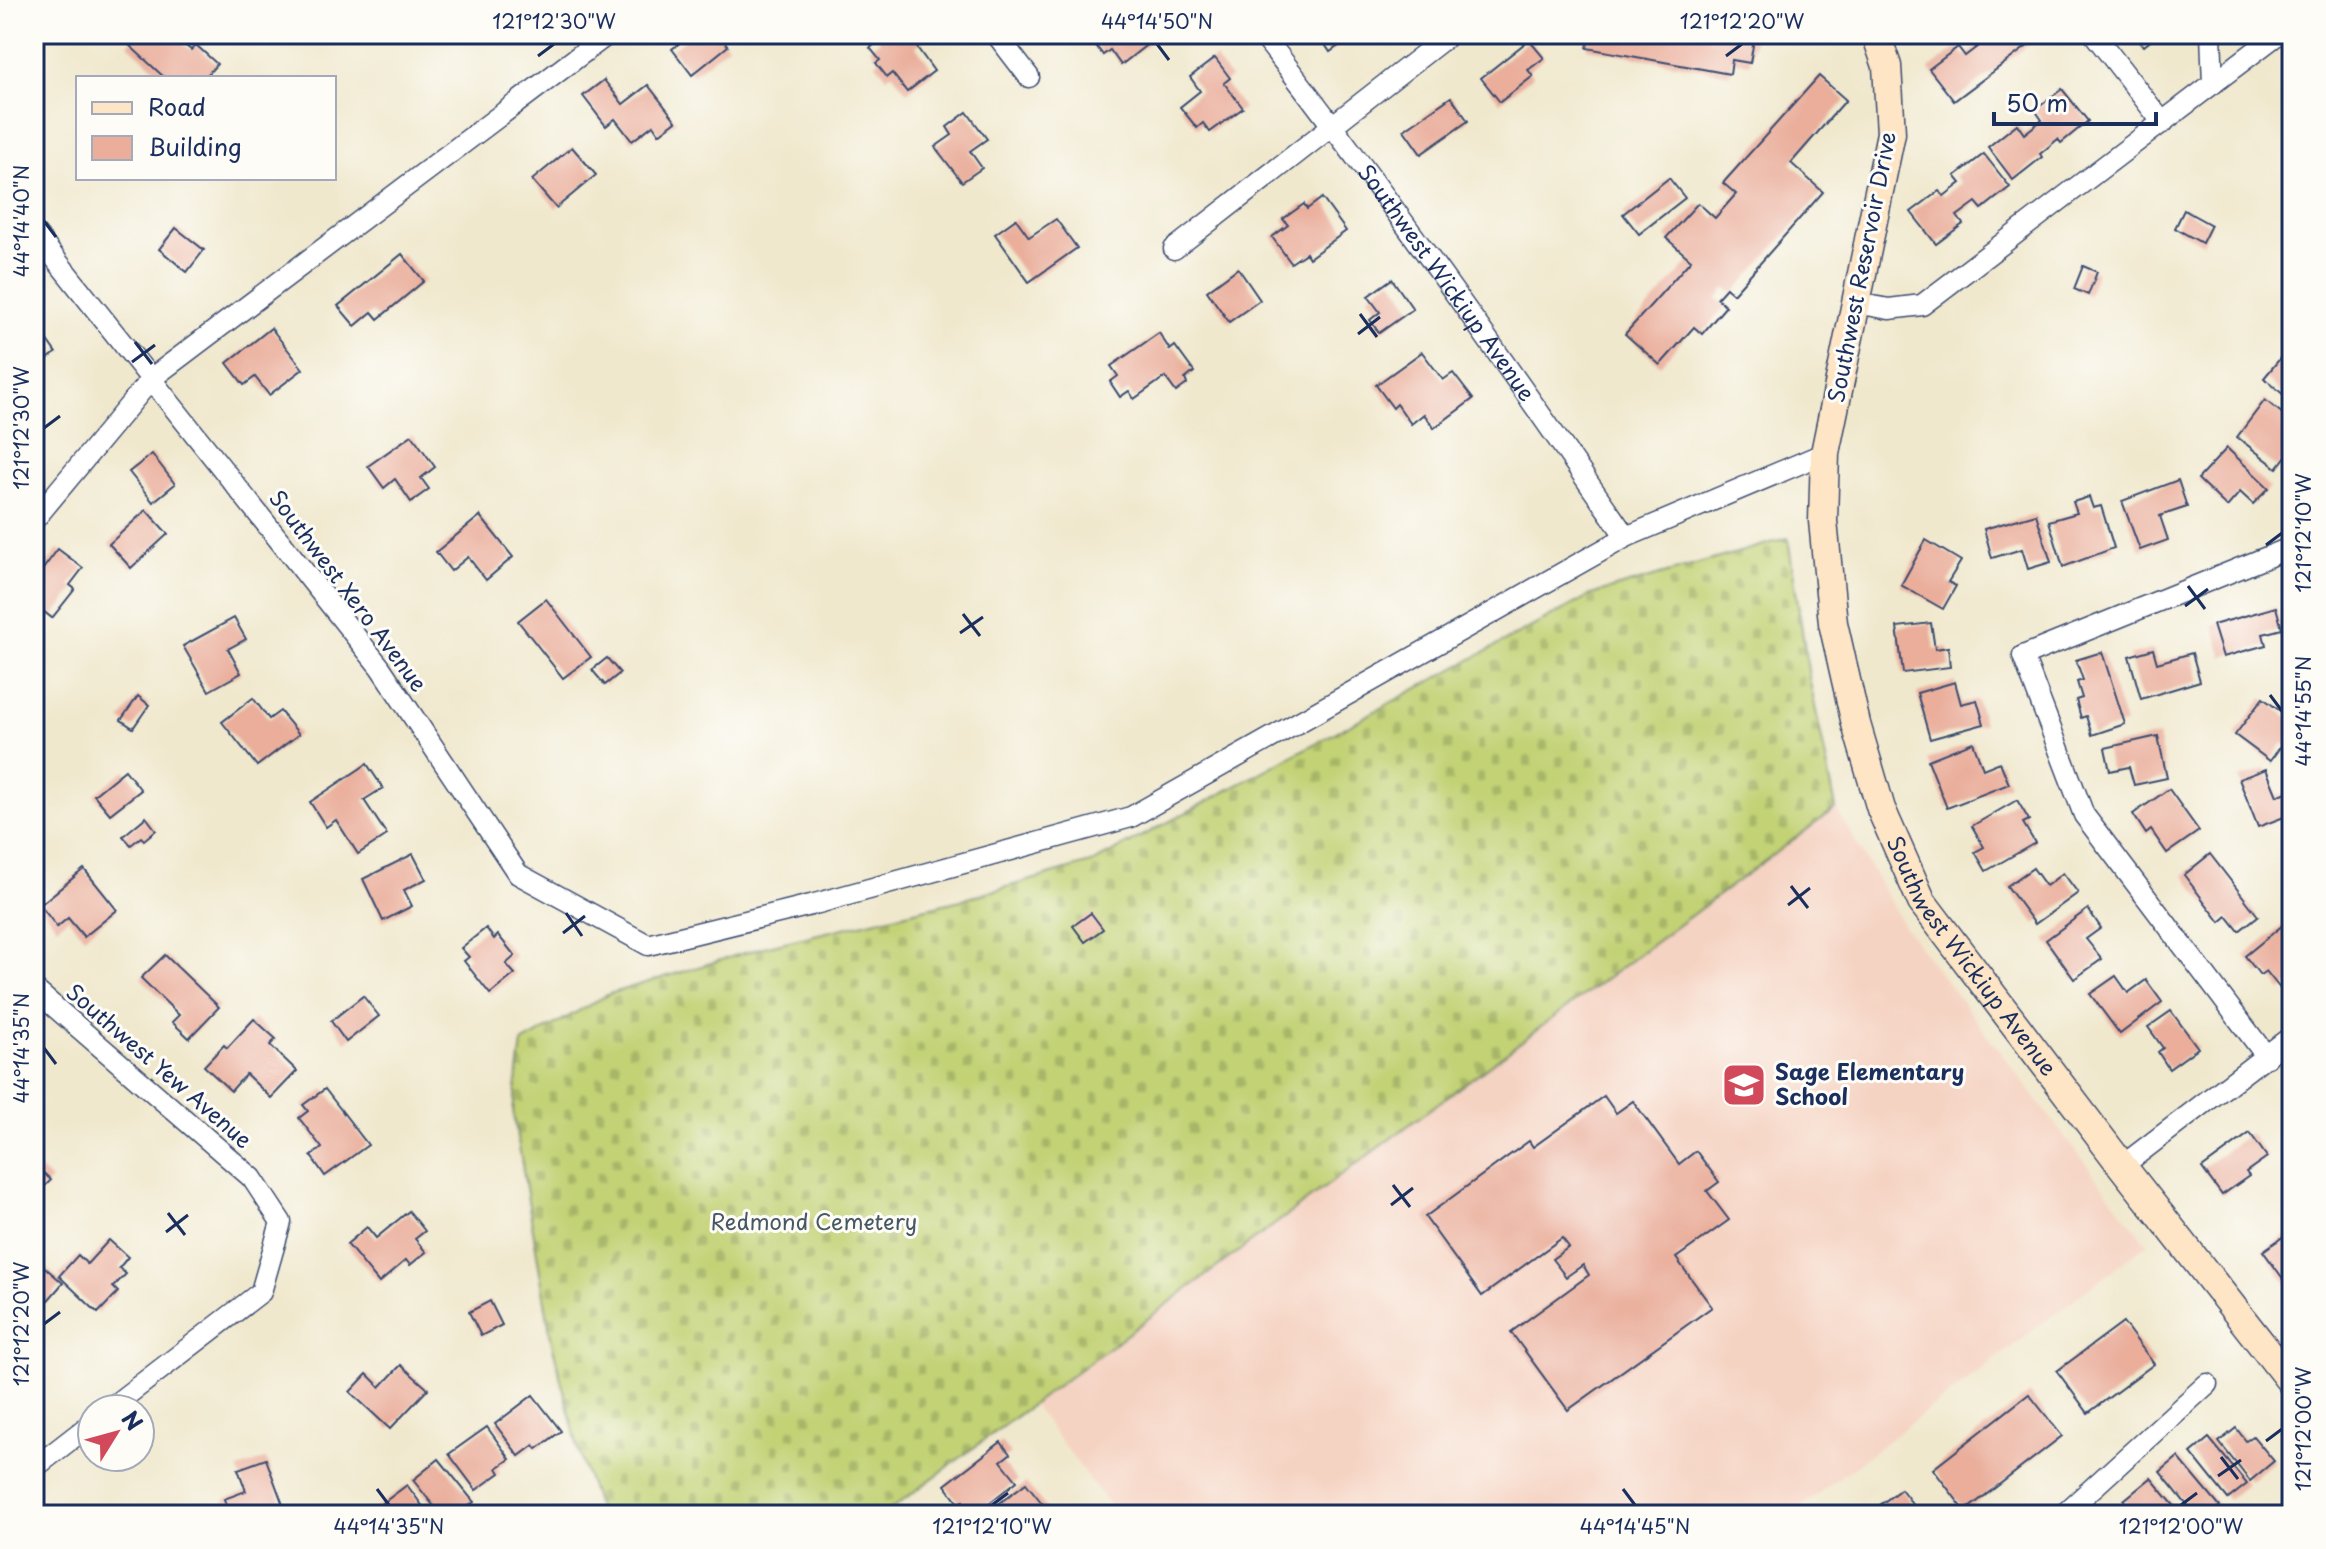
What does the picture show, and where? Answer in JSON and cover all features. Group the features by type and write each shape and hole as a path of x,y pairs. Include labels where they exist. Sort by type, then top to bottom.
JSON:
{"street":[{"path":"34,520 152,378 608,34"},
{"path":"996,34 1029,77"},
{"name":"Southwest Wickiup Avenue","path":"1262,34 1333,125 1493,345 1626,537"},
{"path":"1174,249 1450,34"},
{"name":"Southwest Reservoir Drive","path":"1825,453 1891,133 1887,66 1876,34"},
{"path":"2094,34 2163,123"},
{"path":"2211,34 2213,84"},
{"path":"1856,303 1889,309 1922,305 2278,34"},
{"name":"Southwest Xero Avenue","path":"34,232 380,667 518,874 648,945 811,905 1131,817 1626,537"},
{"path":"1626,537 1825,453"},
{"name":"Southwest Wickiup Avenue","path":"1825,453 1823,521 1833,623 1856,724 1881,809 1922,902 2122,1166 2292,1383"},
{"path":"2267,1057 2084,815 2023,656 2292,547"},
{"name":"Southwest Yew Avenue","path":"34,989 252,1178 281,1222 261,1292 130,1393"},
{"path":"2122,1166 2292,1036"},
{"path":"2063,1515 2207,1384"},
{"path":"34,1468 76,1435"}],"shaded area":[{"name":"Sage Elementary School","path":"1836,808 1904,926 2147,1244 1790,1515 1117,1515 1033,1405"}],"green space":[{"name":"Redmond Cemetery","path":"1788,538 1809,677 1836,808 883,1515 600,1515 579,1452 552,1343 513,1111 522,1043 609,994 764,947 965,899 1094,862 1591,595"}],"building":[{"path":"138,34 188,34 181,42 191,50 196,45 217,64 206,76 163,76 128,44"},
{"path":"687,34 724,34 721,37 728,46 692,75 672,49 689,36"},
{"path":"875,34 933,34 916,46 934,71 907,92 892,73 887,77 876,63 880,60 870,48 880,40"},
{"path":"1087,34 1150,34 1154,39 1121,65 1110,50 1103,55"},
{"path":"1318,34 1355,34 1330,52"},
{"path":"1590,34 1755,34 1750,63 1732,60 1730,74 1587,48"},
{"path":"1975,34 2022,34 2030,44 1954,101 1929,69 1958,47 1965,56 1982,43"},
{"path":"2134,34 2159,34 2144,46"},
{"path":"1529,40 1544,58 1528,70 1533,76 1500,102 1481,78"},
{"path":"1215,58 1230,78 1224,83 1243,108 1210,132 1203,123 1197,128 1180,107 1200,91 1190,77"},
{"path":"1819,76 1846,100 1791,163 1823,192 1733,294 1726,288 1717,298 1726,306 1702,334 1694,327 1660,365 1625,334 1691,260 1666,238 1698,203 1715,218 1736,194 1723,183"},
{"path":"604,80 623,104 648,85 676,121 659,134 653,125 632,141 615,119 606,126 583,96"},
{"path":"2062,89 2088,121 2061,143 2058,139 2040,154 2042,157 2013,180 1988,147 2017,124 2024,134 2042,120 2035,110"},
{"path":"1451,97 1468,121 1421,154 1404,130"},
{"path":"967,112 987,139 970,151 982,168 962,182 935,147 952,135 947,127"},
{"path":"572,147 596,175 556,208 532,180"},
{"path":"1984,154 2010,187 1982,209 1976,202 1957,216 1963,224 1936,244 1911,212 1939,191 1944,196 1961,183 1955,176"},
{"path":"1669,178 1685,198 1639,234 1623,214"},
{"path":"1322,198 1346,231 1309,258 1306,253 1291,263 1272,237 1288,225 1283,219 1304,204 1307,209"},
{"path":"2184,210 2211,225 2202,243 2175,228"},
{"path":"1016,219 1029,237 1056,219 1077,248 1029,282 995,234"},
{"path":"176,228 204,250 187,272 159,249"},
{"path":"402,254 424,281 378,319 372,312 355,326 338,306"},
{"path":"2083,266 2097,272 2088,295 2074,289"},
{"path":"1238,268 1260,300 1229,322 1207,291"},
{"path":"1392,279 1413,309 1379,333 1370,320 1380,312 1368,296"},
{"path":"271,328 303,369 269,395 255,377 244,385 227,363"},
{"path":"41,332 56,353 34,368 34,337"},
{"path":"1159,333 1170,350 1175,346 1194,372 1185,379 1187,384 1176,392 1165,377 1134,399 1129,391 1120,397 1110,382 1118,376 1111,366"},
{"path":"2287,350 2292,354 2292,402 2264,378"},
{"path":"1422,352 1443,380 1453,373 1473,399 1434,428 1424,414 1411,424 1397,404 1393,408 1376,385"},
{"path":"2265,400 2292,421 2292,448 2277,468 2237,437"},
{"path":"412,435 435,467 421,478 429,489 411,502 395,479 384,488 368,466"},
{"path":"2227,448 2269,488 2253,504 2240,492 2227,507 2198,479"},
{"path":"152,454 175,484 153,502 129,472"},
{"path":"2178,480 2187,507 2160,516 2168,540 2140,550 2122,501"},
{"path":"2089,497 2093,508 2101,506 2114,548 2063,567 2049,521 2077,513 2073,502"},
{"path":"146,510 168,534 131,568 109,544"},
{"path":"2036,514 2051,562 2028,569 2022,549 1992,558 1984,529"},
{"path":"480,516 513,557 486,580 468,557 451,571 436,552"},
{"path":"1926,540 1961,561 1948,582 1956,586 1943,609 1901,585"},
{"path":"58,549 83,568 70,585 75,589 52,618 34,604 34,581"},
{"path":"546,599 591,657 563,678 518,621"},
{"path":"2276,607 2282,629 2263,634 2266,645 2223,657 2213,625"},
{"path":"234,618 246,639 228,649 241,673 209,691 183,646"},
{"path":"1931,623 1935,649 1948,647 1950,667 1903,673 1897,627"},
{"path":"2153,649 2157,663 2192,653 2200,681 2141,699 2129,656"},
{"path":"2102,652 2125,724 2092,735 2086,716 2081,718 2076,700 2082,698 2077,682 2083,680 2076,660"},
{"path":"607,658 620,673 605,685 592,670"},
{"path":"1955,682 1961,704 1977,700 1984,724 1930,739 1917,693"},
{"path":"138,696 149,705 133,728 121,720"},
{"path":"253,698 269,719 280,711 299,734 257,766 222,722"},
{"path":"2263,698 2292,720 2292,749 2283,743 2270,761 2235,735"},
{"path":"2158,736 2167,778 2134,785 2129,767 2110,771 2105,748"},
{"path":"1973,742 1983,769 2000,762 2009,784 1947,808 1928,760"},
{"path":"367,764 383,788 364,800 387,835 358,854 336,820 326,827 310,802"},
{"path":"2266,769 2277,796 2292,790 2292,814 2258,827 2239,779"},
{"path":"125,770 141,790 110,814 94,795"},
{"path":"2169,789 2199,831 2167,853 2151,830 2146,834 2133,814"},
{"path":"2017,800 2029,820 2023,823 2035,843 1986,871 1975,852 1984,847 1972,826"},
{"path":"146,817 156,830 144,840 141,837 131,845 123,836"},
{"path":"413,854 426,879 404,890 412,906 383,921 363,879"},
{"path":"2210,854 2258,916 2239,931 2227,916 2220,922 2184,875"},
{"path":"2033,868 2046,886 2063,873 2078,893 2035,924 2007,886"},
{"path":"84,869 117,910 84,937 68,918 57,927 40,905"},
{"path":"2088,909 2101,928 2086,939 2102,959 2074,979 2046,940"},
{"path":"1091,913 1103,929 1085,942 1073,926"},
{"path":"2283,925 2292,937 2292,982 2282,991 2266,971 2260,975 2245,956"},
{"path":"486,928 494,939 498,935 515,956 506,964 515,974 490,994 464,961 469,957 461,948"},
{"path":"165,955 219,1007 189,1038 172,1022 179,1015 141,978"},
{"path":"2116,976 2128,993 2146,980 2162,1002 2120,1034 2090,994"},
{"path":"363,996 379,1016 346,1042 331,1021"},
{"path":"2171,1011 2198,1048 2169,1069 2158,1052 2163,1048 2148,1027"},
{"path":"254,1019 276,1039 270,1045 297,1071 271,1098 246,1074 231,1091 204,1066 224,1045 227,1048"},
{"path":"325,1089 368,1145 325,1176 311,1156 322,1148 299,1118 308,1111 303,1105"},
{"path":"1604,1096 1616,1113 1633,1101 1679,1164 1696,1151 1719,1182 1707,1191 1729,1220 1676,1258 1712,1307 1568,1410 1511,1332 1589,1275 1583,1265 1566,1277 1552,1259 1569,1247 1562,1238 1482,1296 1425,1217 1529,1141 1533,1147"},
{"path":"2250,1133 2267,1157 2246,1172 2249,1176 2222,1195 2202,1168"},
{"path":"34,1164 51,1180 34,1197"},
{"path":"409,1211 425,1231 415,1239 426,1252 410,1265 406,1260 379,1283 347,1244 367,1227 376,1238"},
{"path":"2287,1234 2292,1242 2292,1291 2263,1251"},
{"path":"109,1240 128,1257 119,1268 126,1274 113,1287 118,1292 98,1313 59,1276 78,1255 87,1264"},
{"path":"34,1258 63,1283 36,1314 34,1311"},
{"path":"490,1301 502,1325 481,1336 469,1312"},
{"path":"2123,1322 2154,1364 2088,1413 2057,1371"},
{"path":"401,1365 428,1389 390,1429 350,1392 367,1374 380,1387"},
{"path":"2029,1394 2062,1436 1965,1511 1933,1469"},
{"path":"533,1395 561,1431 537,1449 534,1445 519,1456 495,1424"},
{"path":"487,1427 510,1459 497,1468 500,1473 476,1490 449,1454"},
{"path":"2236,1428 2246,1441 2253,1436 2274,1461 2250,1481 2219,1442"},
{"path":"2209,1438 2247,1484 2228,1499 2191,1453"},
{"path":"1001,1442 1010,1454 1001,1461 1017,1481 974,1515 963,1501 959,1503 945,1485"},
{"path":"2178,1457 2220,1507 2211,1515 2195,1515 2160,1472"},
{"path":"266,1459 283,1505 264,1515 230,1515 224,1499 246,1491 238,1469"},
{"path":"439,1459 474,1502 458,1515 441,1515 413,1480"},
{"path":"2151,1478 2182,1515 2136,1515 2124,1500"},
{"path":"1026,1483 1046,1508 1037,1515 984,1515"},
{"path":"407,1485 429,1515 380,1515 375,1509"},
{"path":"1901,1489 1921,1515 1867,1515"},
{"path":"2121,1504 2130,1515 2106,1515"}],"place":[{"name":"Sage Elementary School","path":"1744,1085"}]}
